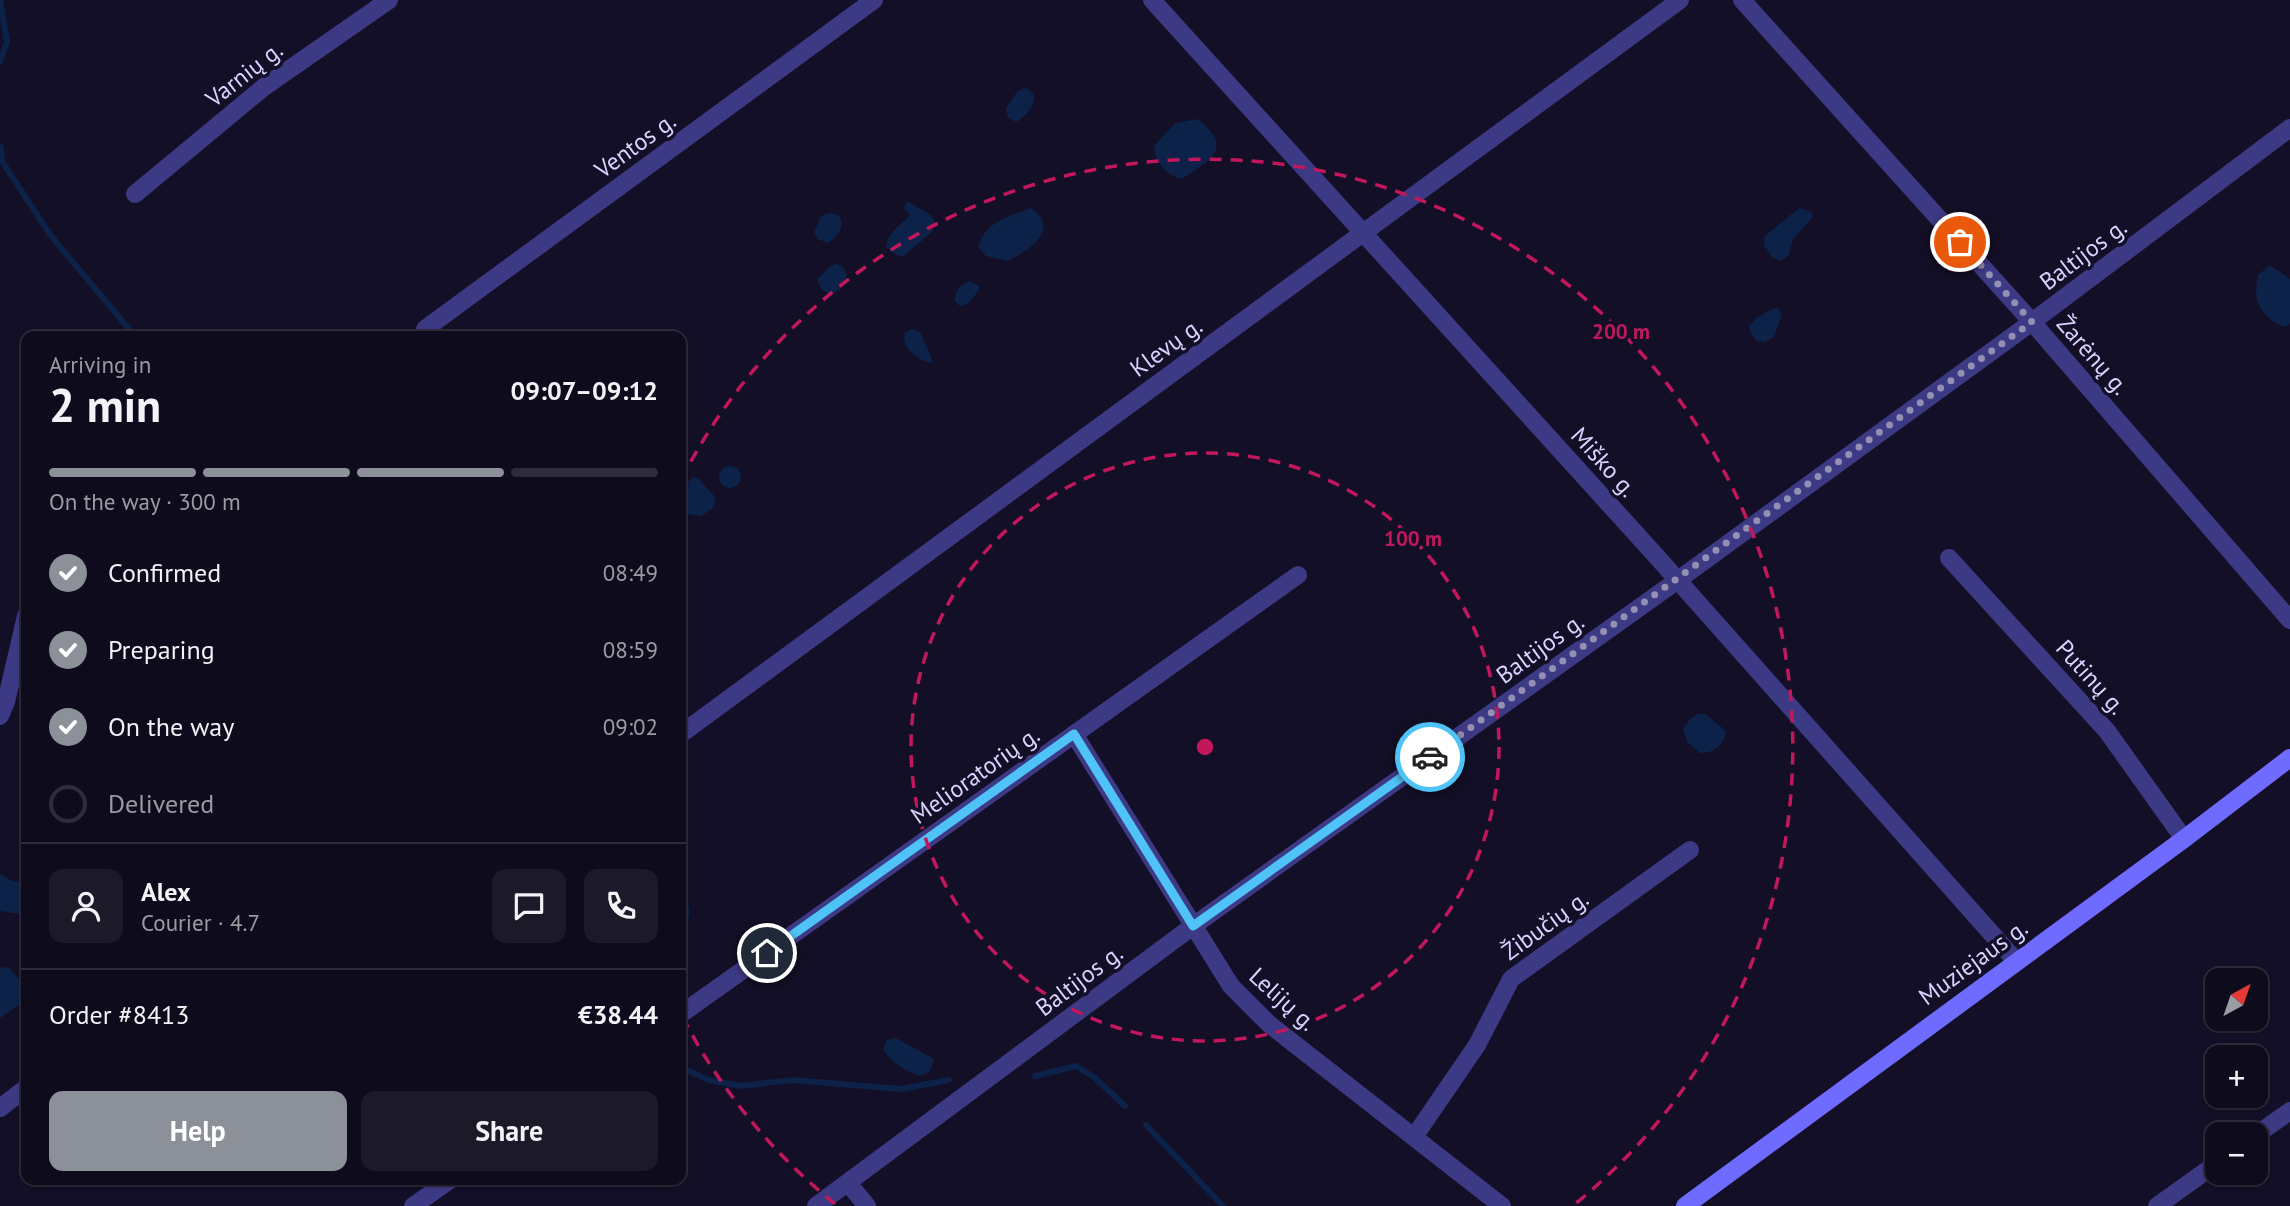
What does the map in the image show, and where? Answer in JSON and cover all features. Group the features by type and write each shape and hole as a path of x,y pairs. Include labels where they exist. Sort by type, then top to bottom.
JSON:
{"main road":[{"name":"Muziejaus g.","path":"1685,1206 2290,758"}],"street":[{"name":"Varnių g.","path":"135,194 264,87 389,0"},
{"name":"Ventos g.","path":"425,329 874,0"},
{"name":"Miško g.","path":"1153,0 1678,580 1872,802 2016,961"},
{"name":"Klevų g.","path":"686,730 1680,0"},
{"name":"Žarėnų g.","path":"1742,0 2032,322 2290,620"},
{"name":"Baltijos g.","path":"816,1206 1193,926 1678,580 2032,322 2290,128"},
{"name":"Putinų g.","path":"1950,558 2107,731 2184,839"},
{"name":"Melioratorių g.","path":"686,1010 1298,575"},
{"path":"0,716 6,702 21,638"},
{"name":"Lelijų g.","path":"1074,734 1231,986 1269,1024 1502,1206"},
{"name":"Žibučių g.","path":"1414,1137 1477,1045 1511,979 1690,850"},
{"path":"0,1108 21,1092"},
{"path":"2268,1127 2290,1111"},
{"path":"2157,1206 2205,1172"},
{"path":"848,1183 867,1206"},
{"path":"413,1206 443,1185"}],"water":[{"path":"1023,88 1034,94 1033,103 1027,114 1016,122 1008,117 1006,108"},
{"path":"1198,119 1215,138 1217,146 1214,153 1202,166 1182,179 1171,175 1162,167 1154,146 1175,123"},
{"path":"907,201 931,215 935,223 932,232 904,256 896,255 886,247 887,241 910,215 904,208"},
{"path":"1031,208 1040,216 1043,232 1024,252 1008,261 986,256 978,247 992,226"},
{"path":"1799,208 1812,212 1813,217 1793,239 1789,255 1781,261 1773,258 1764,245 1765,236"},
{"path":"828,213 839,217 842,225 837,235 828,243 818,239 814,232 821,216"},
{"path":"837,264 844,268 847,275 840,289 831,295 822,290 817,280 830,266"},
{"path":"2270,265 2290,279 2290,324 2286,327 2268,317 2257,299 2258,275"},
{"path":"970,281 979,286 979,290 968,304 960,306 955,301 957,291"},
{"path":"1777,308 1782,314 1774,337 1765,342 1757,341 1749,326 1762,315"},
{"path":"912,329 920,332 932,359 931,363 916,356 905,343 905,332"},
{"path":"730,466 738,469 741,477 738,485 730,488 722,485 719,477 722,469"},
{"path":"693,477 699,479 716,498 713,508 701,516 686,514 686,483"},
{"path":"1698,714 1706,714 1727,732 1720,745 1710,752 1700,753 1687,742 1683,729 1690,719"},
{"path":"0,874 12,881 21,882 21,914 0,911"},
{"path":"686,900 689,912 686,924"},
{"path":"0,967 9,968 21,981 21,1003 0,1018"},
{"path":"896,1038 934,1059 930,1071 920,1076 894,1062 883,1049 887,1040"}],"waterway":[{"path":"0,0 7,42 0,61"},
{"path":"0,146 3,163 51,236 131,331"},
{"path":"1035,1076 1076,1066 1094,1077 1125,1106"},
{"path":"686,1069 708,1080 742,1086 792,1080 901,1089 949,1080"},
{"path":"1146,1125 1223,1206"}],"way so far":[{"path":"1430,757 2032,322 1960,242"}],"route":[{"path":"767,953 1074,734 1193,926 1430,757"}]}
